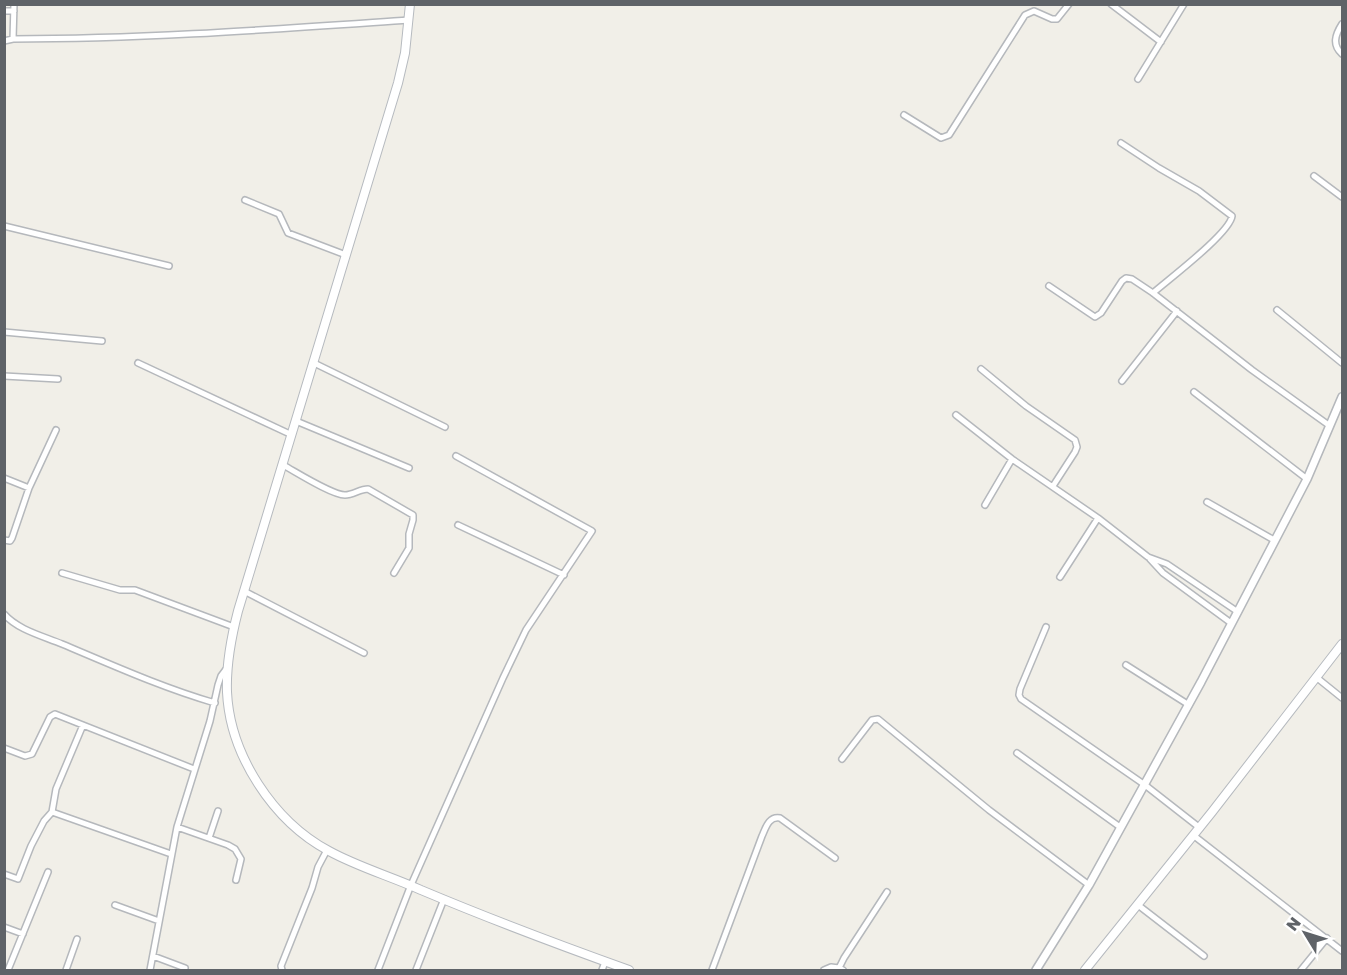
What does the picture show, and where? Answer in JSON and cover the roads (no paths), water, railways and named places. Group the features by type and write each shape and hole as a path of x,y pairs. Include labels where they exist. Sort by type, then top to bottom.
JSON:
{"main road":[{"path":"410,4 400,77 234,627 227,668 227,695 232,722 236,738 252,772 280,812 294,827 327,850 471,911 629,970"},
{"path":"1085,970 1200,828 1342,644"}],"street":[{"path":"904,116 941,138 949,135 1025,15 1034,11 1057,19 1068,4"},
{"path":"1111,4 1161,42"},
{"path":"1137,79 1184,4"},
{"path":"4,11 14,8 13,39"},
{"path":"4,41 207,33 409,20"},
{"path":"1342,24 1335,38 1335,45 1342,54"},
{"path":"1120,143 1199,191 1232,216 1230,223 1217,236 1153,293"},
{"path":"1314,176 1342,197"},
{"path":"245,200 279,214 288,233 346,255"},
{"path":"4,226 169,266"},
{"path":"1049,286 1095,317 1101,313 1122,281 1126,278 1132,279 1330,426"},
{"path":"1277,310 1342,363"},
{"path":"1122,381 1177,311"},
{"path":"4,332 102,341"},
{"path":"138,363 292,435"},
{"path":"314,363 445,427"},
{"path":"981,369 1026,406 1076,440 1075,452 1053,486"},
{"path":"4,376 58,379"},
{"path":"1194,392 1307,479"},
{"path":"1036,970 1089,885 1189,705 1307,479 1342,397"},
{"path":"956,415 1012,459 1098,518 1148,557 1163,573 1231,623"},
{"path":"296,421 410,468"},
{"path":"4,540 10,541 12,538 29,488 56,430"},
{"path":"378,970 411,885 526,630 592,531 456,456"},
{"path":"985,505 1012,459"},
{"path":"283,465 334,492 346,495 361,489 368,489 410,513 414,520 409,534 410,542 394,573"},
{"path":"4,478 29,488"},
{"path":"1207,502 1274,540"},
{"path":"1060,577 1098,518"},
{"path":"458,525 564,575"},
{"path":"1148,557 1167,564 1238,612"},
{"path":"62,573 120,590 135,590 234,627"},
{"path":"244,591 364,653"},
{"path":"4,614 11,622 35,633 215,704"},
{"path":"1046,627 1020,690 1021,699 1145,785 1200,828"},
{"path":"1126,665 1189,705"},
{"path":"150,970 177,827 215,704 221,676 227,668"},
{"path":"1316,677 1342,698"},
{"path":"4,748 24,756 32,754 50,717 55,714 195,769"},
{"path":"842,759 872,720 878,719 988,810 1089,885"},
{"path":"4,874 18,879 31,846 44,821 52,812 57,789 83,725"},
{"path":"1017,753 1120,827"},
{"path":"52,812 171,854"},
{"path":"209,838 218,812"},
{"path":"712,970 762,836 772,819 780,818 835,858"},
{"path":"177,827 228,845 238,853 241,859 236,880"},
{"path":"1193,836 1342,951"},
{"path":"282,970 281,966 318,867 327,850"},
{"path":"8,970 48,872"},
{"path":"824,970 831,967 841,969 887,892"},
{"path":"416,970 444,900"},
{"path":"115,905 159,921"},
{"path":"1138,905 1204,956"},
{"path":"4,927 23,934"},
{"path":"1301,970 1327,938"},
{"path":"66,970 77,939"},
{"path":"153,956 185,968"},
{"path":"602,970 605,962"}]}
